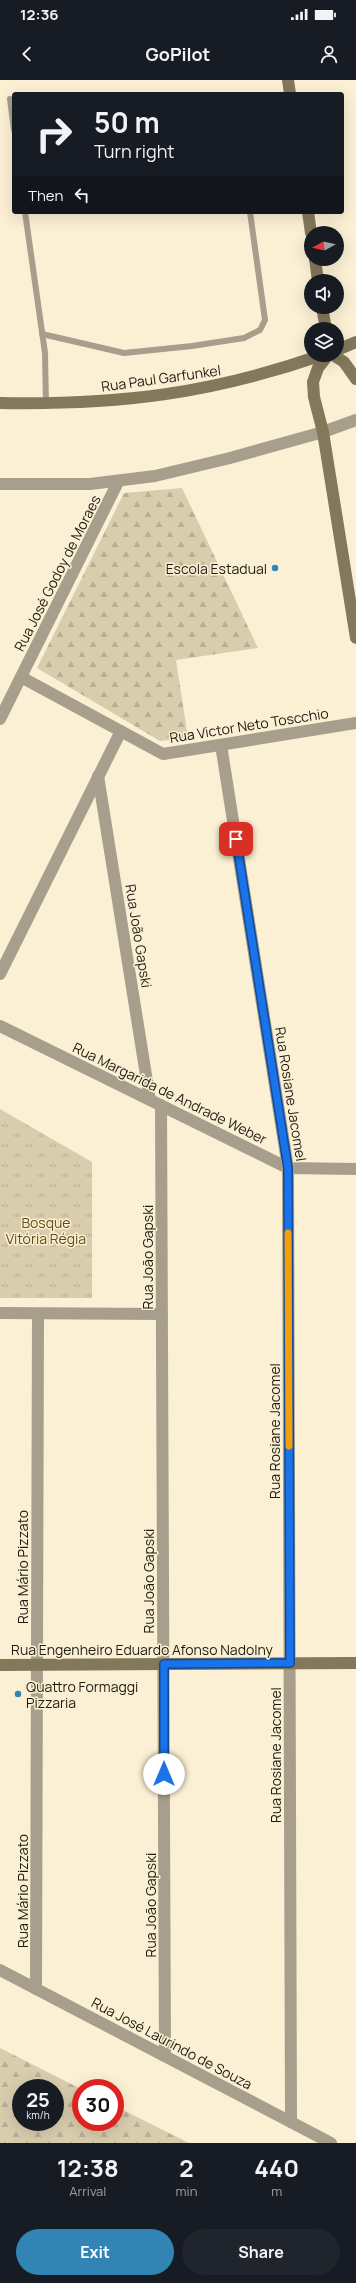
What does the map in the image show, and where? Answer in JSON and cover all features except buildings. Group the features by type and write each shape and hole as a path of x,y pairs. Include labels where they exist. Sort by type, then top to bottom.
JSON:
{"street":[{"path":"288,80 290,92"},
{"path":"308,214 310,226"},
{"path":"344,347 356,342"},
{"name":"Rua Paul Garfunkel","path":"0,403 46,404 119,401 199,390 247,379 304,361"},
{"path":"323,362 318,368 313,382 314,397 323,432 356,638"},
{"path":"344,362 356,379"},
{"path":"0,484 55,485 118,482 192,468 323,432 356,420"},
{"name":"Rua José Godoy de Moraes","path":"0,719 118,482"},
{"name":"Rua Victor Neto Toscchio","path":"21,677 163,754 356,723"},
{"path":"0,974 121,731"},
{"name":"Rua Rosiane Jacomel","path":"221,745 288,1168 291,2122"},
{"name":"Rua João Gapski","path":"98,776 150,1100"},
{"name":"Rua Margarida de Andrade Weber","path":"0,1026 288,1168 356,1169"},
{"name":"Rua João Gapski","path":"161,1105 165,2056"},
{"path":"0,1313 162,1314"},
{"name":"Rua Mário Pizzato","path":"36,1989 38,1314"},
{"name":"Rua Engenheiro Eduardo Afonso Nadolny","path":"0,1665 356,1663"},
{"name":"Rua José Laurindo de Souza","path":"0,1970 331,2143"}],"lane":[{"path":"10,99 12,114"},
{"path":"25,214 42,334 46,404"},
{"path":"42,334 124,353 192,346 236,339 260,330 265,320 250,214"}],"green space":[{"path":"182,488 258,648 176,660 188,738 160,741 37,668 124,493"},
{"name":"Bosque Vitória Régia","path":"0,1109 92,1162 92,1298 0,1298"},
{"path":"0,2048 61,2079 12,2079 12,2131 64,2131 64,2080 72,2084 72,2131 124,2131 124,2110 189,2143 0,2143"}],"slow traffic":[{"path":"288,1233 289,1446"}],"place":[{"name":"Escola Estadual","path":"275,568"},
{"name":"Quattro Formaggi Pizzaria","path":"18,1694"}],"route":[{"path":"164,1774 164,1664 290,1663 288,1168 236,839"}]}
